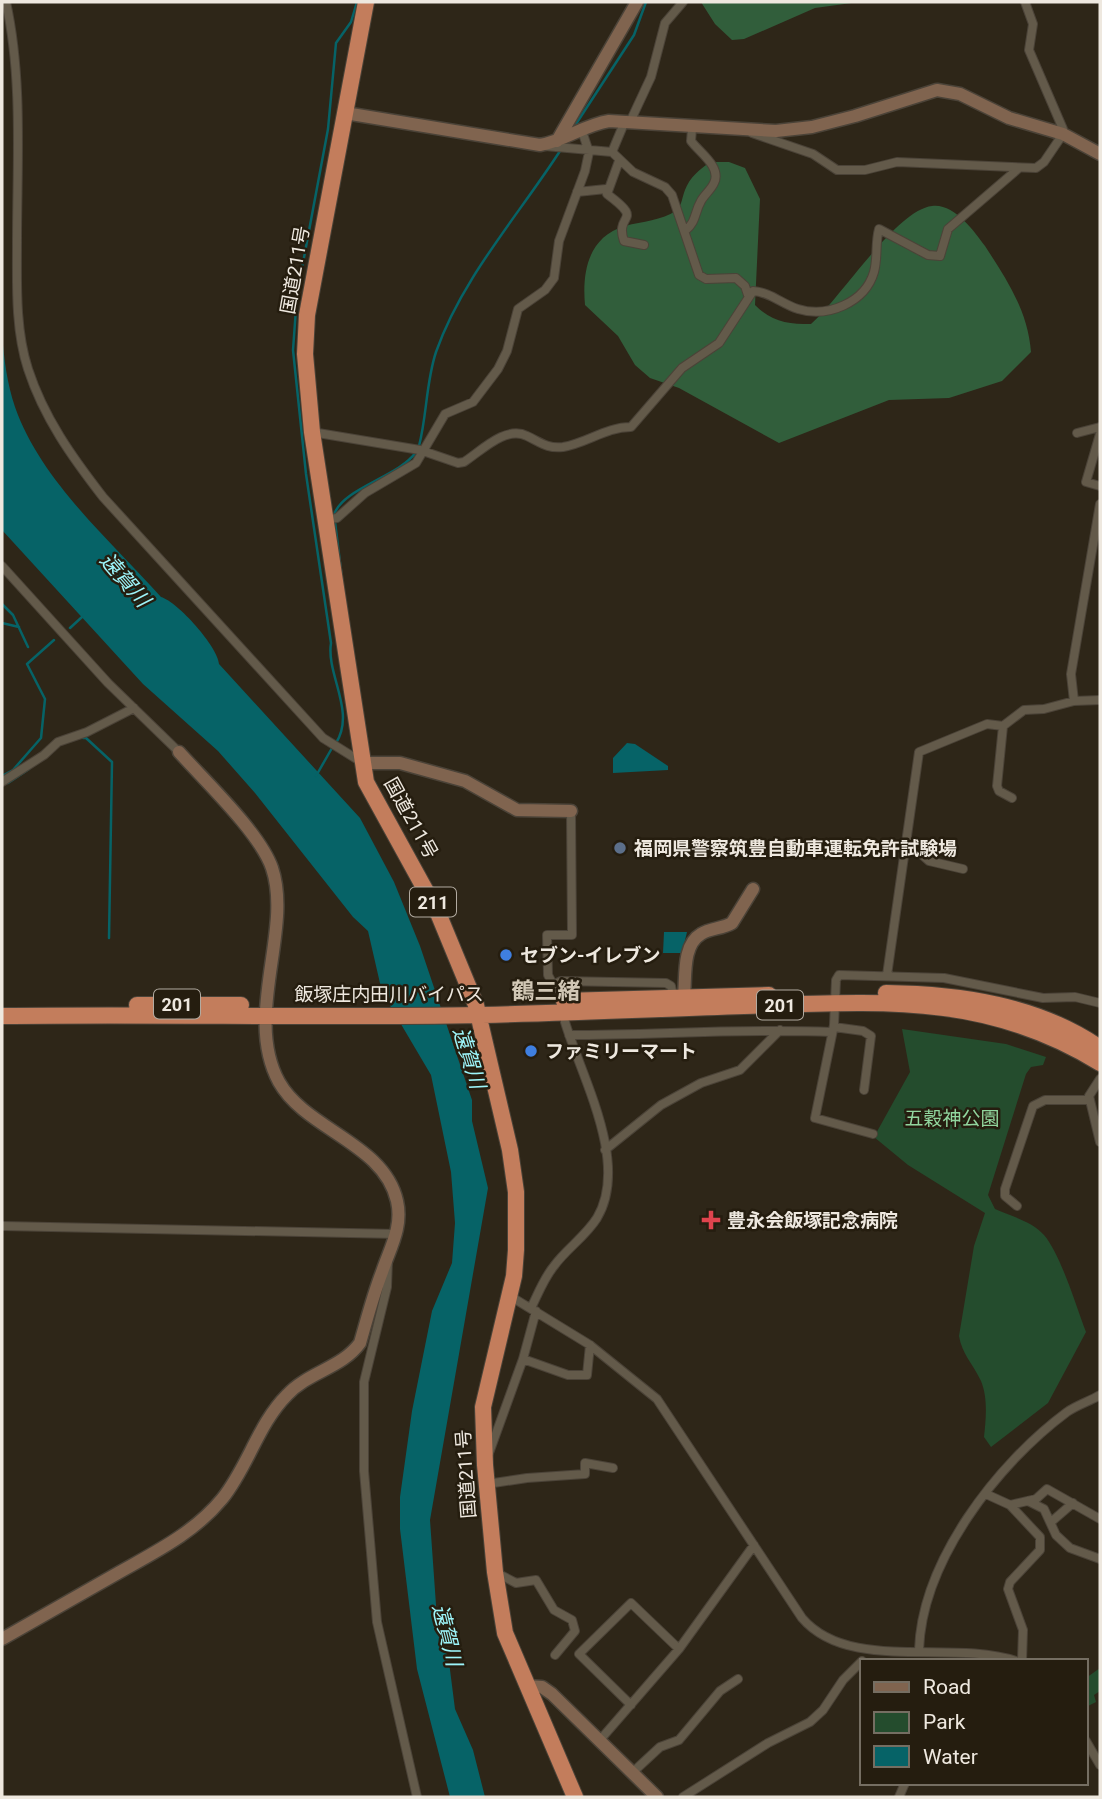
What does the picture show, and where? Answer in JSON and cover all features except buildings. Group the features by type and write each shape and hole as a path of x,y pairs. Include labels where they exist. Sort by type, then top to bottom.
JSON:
{"highway":[{"name":"国道211号","path":"366,2 307,315 305,354 312,432 331,519 363,763 372,797 433,902 477,1010 497,1086 516,1192 516,1250 510,1296 483,1407 485,1465 495,1572 505,1633 575,1797"},
{"name":"飯塚庄内田川バイパス","path":"2,1006 477,1010 909,993 986,1002 1029,1013 1100,1048"},
{"name":"飯塚庄内田川バイパス","path":"477,1010 678,996 835,998 976,1012 1024,1024 1065,1042 1100,1063"},
{"name":"飯塚庄内田川バイパス","path":"2,1016 267,1010"}],"street":[{"path":"6,2 12,29 15,82 19,322 27,366 41,404 74,460 103,497 323,738 363,763 400,763 464,781 517,810 570,811 572,935 547,936 548,975 555,986 561,981 666,983 678,996"},
{"path":"572,131 637,2"},
{"path":"612,152 651,77 665,23 683,2"},
{"path":"1025,2 1032,24 1029,50 1063,134"},
{"path":"345,113 540,145 572,131 627,122 749,131 812,127 937,90 960,94 1009,118 1063,134 1100,154"},
{"path":"685,230 696,220 701,200 715,183 716,176 714,168 691,141 692,128"},
{"path":"572,131 589,152"},
{"path":"572,131 589,152"},
{"path":"749,131 813,154 837,170 865,170 897,162 1036,168 1044,162 1063,134"},
{"path":"589,152 612,152"},
{"path":"331,519 365,493 416,463 420,450 445,415 473,402 498,369 507,351 518,309 551,284 559,241 589,152"},
{"path":"612,152 633,172 670,191 699,275 706,279 736,278 745,286 748,295"},
{"path":"619,161 606,189 607,194 625,207 624,241 644,245"},
{"path":"312,432 420,450 450,461 464,462 503,435 517,433 542,446 565,447 614,427 631,427 682,368 719,343 748,295 762,292 797,309 815,313 850,302 864,289 874,272 879,229 934,258 940,256 948,229 1019,168"},
{"path":"577,192 606,189"},
{"path":"1077,433 1100,427"},
{"path":"1100,434 1086,482 1100,486"},
{"path":"1074,701 1071,674 1100,504"},
{"path":"2,566 134,708 179,752 266,854 272,868 277,896 267,1010 269,1050 279,1081 290,1099 359,1149 388,1181 397,1199 397,1234 360,1343 352,1354 299,1383 287,1394 270,1417 234,1483 211,1511 173,1542 2,1639"},
{"path":"887,975 919,752 988,724 1003,726 1024,710 1044,709 1074,701 1100,700"},
{"path":"2,782 16,775 58,742 87,732 134,708"},
{"path":"1003,726 997,786 999,791 1012,798"},
{"path":"905,849 920,853 929,861 963,869"},
{"path":"678,996 694,940 704,932 732,923 752,889"},
{"path":"873,1135 815,1118 832,1030 836,980 844,973 944,978 1044,998 1075,997 1100,1003"},
{"path":"485,1465 523,1359 534,1310 555,1264 587,1231 600,1212 606,1177 605,1150 591,1090 565,1023"},
{"path":"605,1150 661,1105 701,1083 740,1070 780,1030"},
{"path":"569,1035 780,1030 863,1031 871,1036 864,1090"},
{"path":"1100,1079 1089,1096 1100,1142"},
{"path":"1017,1206 1005,1196 1005,1189 1034,1106 1045,1100 1090,1100"},
{"path":"2,1226 397,1234"},
{"path":"388,1257 387,1286 364,1382 364,1471 377,1622 391,1695 417,1797"},
{"path":"510,1296 590,1345 657,1399 802,1618 818,1634 845,1646 919,1650 990,1659"},
{"path":"523,1359 568,1375 587,1375 590,1345"},
{"path":"919,1650 920,1620 937,1572 986,1494 1010,1462 1069,1411 1100,1395"},
{"path":"487,1484 585,1474 585,1464 613,1468"},
{"path":"1010,1506 1036,1499 1047,1489 1100,1519"},
{"path":"986,1494 1010,1506 1040,1536 1040,1550 1010,1582 1008,1589 1023,1630 1022,1659"},
{"path":"1028,1501 1044,1509 1056,1535 1070,1548 1100,1559"},
{"path":"1051,1522 1073,1503"},
{"path":"600,1740 679,1649 754,1545"},
{"path":"495,1572 516,1583 536,1580 554,1610 572,1620 575,1631 555,1655"},
{"path":"631,1704 579,1654 631,1603 679,1649"},
{"path":"864,1659 874,1649"},
{"path":"683,1797 768,1743 810,1722 823,1710 843,1679 860,1663"},
{"path":"633,1772 660,1747 679,1740 720,1691 738,1679"},
{"path":"527,1686 542,1687 552,1694 657,1797"},
{"path":"1088,1744 1100,1765"}],"green space":[{"path":"701,2 859,2 815,8 744,39 732,40 715,24"},
{"path":"710,162 729,162 745,168 760,199 755,305 768,315 788,322 811,324 902,222 918,211 940,206 956,213 969,226 1001,271 1021,309 1031,352 1002,381 949,398 889,400 779,443 679,388 650,378 635,365 618,336 585,305 585,280 590,257 595,247 613,231 658,219 677,210 689,181"},
{"name":"五穀神公園","path":"902,1029 1006,1044 1046,1057 1043,1065 1031,1067 1026,1074 988,1195 995,1209 1027,1222 1044,1235 1062,1268 1086,1332 1048,1403 991,1447 984,1437 985,1394 959,1336 974,1246 985,1213 908,1165 874,1137 910,1072"},
{"path":"1100,1668 1100,1691 1094,1695 1096,1702 1088,1706 1088,1677"}],"water":[{"name":"遠賀川","path":"2,334 6,371 15,407 27,434 59,485 161,597 177,607 196,626 212,647 219,664 360,818 394,882 420,946 472,1100 472,1121 488,1188 430,1520 437,1619 449,1662 455,1709 473,1750 485,1797 450,1797 417,1669 400,1529 400,1497 412,1411 432,1311 452,1263 455,1223 451,1172 431,1075 382,992 368,931 353,917 255,793 218,751 143,684 2,530"},
{"path":"627,743 635,744 668,766 668,770 613,773 613,758"},
{"path":"664,932 687,932 682,953 663,953"}],"waterway":[{"path":"336,743 341,731 342,706 332,668 331,643 306,474 293,350 297,295 328,129 336,43 351,22 357,2"},
{"path":"574,127 634,35 646,2"},
{"path":"419,446 433,363 447,325 492,248 560,151"},
{"path":"334,515 348,497 397,469 416,452"},
{"path":"335,522 346,611"},
{"path":"2,604 13,615 28,647"},
{"path":"70,628 82,617"},
{"path":"2,623 19,627"},
{"path":"2,776 13,770 41,738 45,699 27,664 54,640"},
{"path":"83,738 112,762 109,938"},
{"path":"316,776 332,748"},
{"path":"8,783 29,769"}],"place":[{"name":"福岡県警察筑豊自動車運転免許試験場","path":"620,848"},
{"name":"セブン-イレブン","path":"506,955"},
{"name":"ファミリーマート","path":"531,1051"},
{"name":"豊永会飯塚記念病院","path":"711,1220"}],"district":[{"name":"鶴三緒","path":"546,991"}]}
